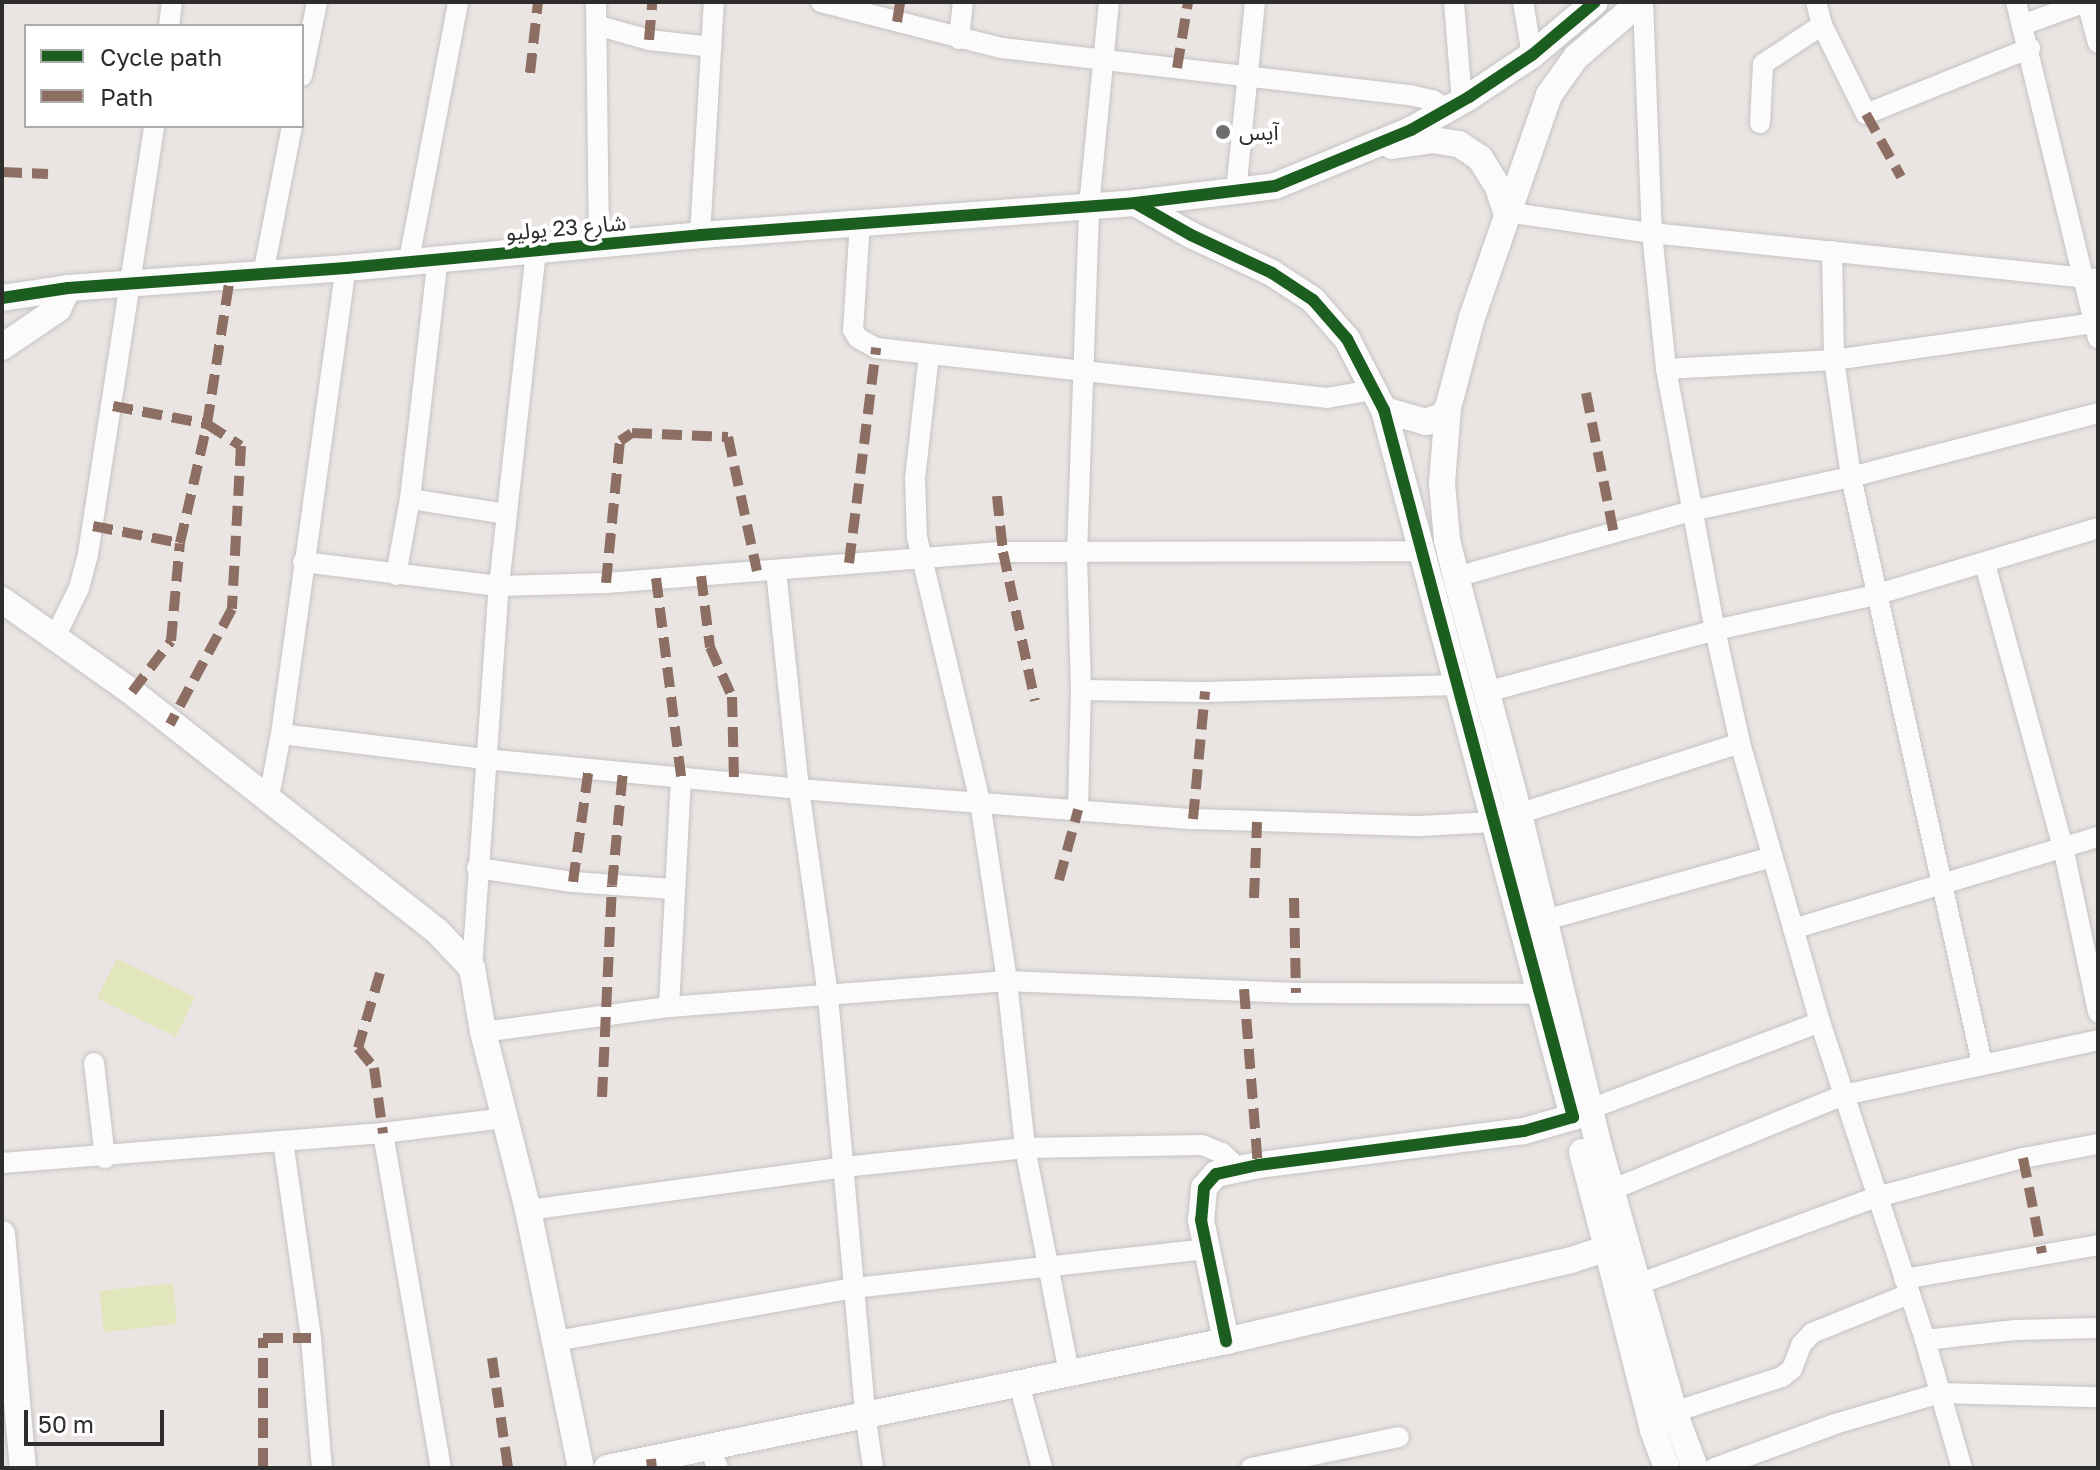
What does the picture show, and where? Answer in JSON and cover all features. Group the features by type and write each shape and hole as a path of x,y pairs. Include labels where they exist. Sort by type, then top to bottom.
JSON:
{"street":[{"path":"169,24 172,2"},
{"path":"304,66 317,2"},
{"path":"409,260 458,2"},
{"path":"596,2 599,244"},
{"path":"700,235 714,2"},
{"path":"821,2 843,5 959,39 1102,61 1410,95 1455,105"},
{"path":"959,39 963,2"},
{"path":"1078,810 1081,690 1077,554 1086,371 1089,206 1109,2"},
{"path":"1236,192 1255,2"},
{"path":"1454,2 1455,105"},
{"path":"1523,2 1532,55"},
{"path":"1357,149 1411,130 1455,105 1532,55 1595,2"},
{"path":"1642,2 1589,44 1562,74 1549,95 1506,212 1448,408 1442,483 1447,540 1545,920 1607,1248 1629,1288 1695,1468"},
{"path":"1642,2 1652,233 1666,369 1715,630 1740,743 1820,1022 1925,1340 1962,1468"},
{"path":"1816,2 1822,25 1866,114 2030,48"},
{"path":"1666,369 1834,360 2095,331 2090,278 2016,2"},
{"path":"2022,25 2087,2 2098,43"},
{"path":"596,25 649,40 712,47"},
{"path":"1760,123 1763,64 1822,25"},
{"path":"56,635 79,588 88,554 154,128"},
{"path":"263,274 292,128"},
{"path":"1357,149 1433,140 1459,144 1485,165 1506,212"},
{"name":"شارع 23 يوليو","path":"2,298 68,288 346,268 700,235 1135,203 1236,192 1275,186 1357,149"},
{"path":"1135,203 1298,288 1347,339 1378,400 1423,551 1540,994 1611,1190 1653,1430 1667,1468"},
{"path":"1506,212 1652,233 2090,278"},
{"path":"860,222 853,330 858,338 876,348 1327,398 1378,400 1426,422 1442,416 1448,408"},
{"path":"536,250 499,586 484,759 472,968 483,1032 528,1210 581,1468"},
{"path":"1832,251 1834,360 1851,477 1982,1063"},
{"path":"396,575 410,499 438,258"},
{"path":"268,802 281,734 346,268"},
{"path":"2,347 58,309 68,288"},
{"path":"929,354 914,499 917,537 980,802 1007,981 1025,1148 1069,1373"},
{"path":"1456,577 1691,511 1851,477 2098,413"},
{"path":"410,499 507,514"},
{"path":"1486,692 1715,630 1875,595 2098,528"},
{"path":"303,562 499,586 606,583 1003,552 1423,551"},
{"path":"1985,564 2063,847 2098,1012"},
{"path":"776,570 799,789 828,996 865,1413 873,1468"},
{"path":"2,600 56,635 437,931 472,968"},
{"path":"1081,690 1205,692 1457,685"},
{"path":"281,734 484,759 799,789 1193,819 1390,826 1493,822 1740,743"},
{"path":"669,1007 681,776"},
{"path":"1793,929 2098,837"},
{"path":"1545,920 1772,857"},
{"path":"477,868 573,882 673,889"},
{"path":"483,1032 669,1007 1007,981 1296,993 1540,994"},
{"path":"1226,1341 1205,1249 1201,1206 1204,1188 1216,1174 1238,1168 1524,1131 1582,1113 1820,1022"},
{"path":"1611,1190 1844,1095 2098,1040"},
{"path":"94,1063 105,1158"},
{"path":"2,1163 105,1158 383,1133 506,1118"},
{"path":"383,1133 441,1468"},
{"path":"283,1141 311,1338 322,1468"},
{"path":"1629,1288 1877,1197 2023,1158 2098,1144"},
{"path":"528,1210 844,1167 1025,1148 1202,1145 1222,1153 1238,1168"},
{"path":"2,1234 23,1468"},
{"path":"1674,1412 1782,1377 1792,1369 1801,1345 1812,1333 1907,1286 2098,1245"},
{"path":"607,1468 713,1457 865,1413 1226,1341 1571,1260 1607,1248"},
{"path":"556,1341 854,1288 1205,1249"},
{"path":"1925,1340 2015,1330 2098,1328"},
{"path":"1019,1384 1042,1468"},
{"path":"1715,1468 1835,1424 1940,1393 2098,1397"},
{"path":"1251,1468 1399,1437"}],"green space":[{"path":"117,959 195,997 176,1037 97,998"},
{"path":"173,1283 177,1324 104,1332 99,1291"}],"marked path":[{"path":"530,73 538,2"},
{"path":"649,40 652,2"},
{"path":"897,22 900,2"},
{"path":"1177,68 1188,2"},
{"path":"1866,114 1901,177"},
{"path":"2,172 48,174"},
{"path":"132,692 171,641 180,543 207,424 230,277"},
{"path":"849,563 876,348"},
{"path":"1586,393 1614,534"},
{"path":"113,406 207,424 241,446 232,609 170,724"},
{"path":"606,583 620,441 632,433 728,437 757,571"},
{"path":"997,496 1003,552 1035,701"},
{"path":"93,526 180,543"},
{"path":"701,576 710,647 732,697 734,781"},
{"path":"656,578 681,776"},
{"path":"1193,819 1205,692"},
{"path":"573,882 589,767"},
{"path":"602,1097 612,885 623,771"},
{"path":"1059,880 1078,810"},
{"path":"1254,898 1257,822"},
{"path":"1294,898 1296,993"},
{"path":"380,973 358,1048 374,1068 383,1133"},
{"path":"1244,989 1258,1165"},
{"path":"2023,1158 2042,1253"},
{"path":"263,1468 263,1338 311,1338"},
{"path":"492,1358 508,1468"},
{"path":"651,1459 652,1468"}],"cycle path":[{"path":"2,298 68,288 346,268 700,235 1135,203 1275,186 1411,130 1469,97 1532,55 1595,2"},
{"path":"1135,203 1191,235 1272,273 1313,300 1347,339 1384,410 1573,1117 1524,1131 1258,1165 1216,1174 1204,1188 1201,1220 1226,1341"}],"place":[{"name":"آيس","path":"1223,132"}]}
